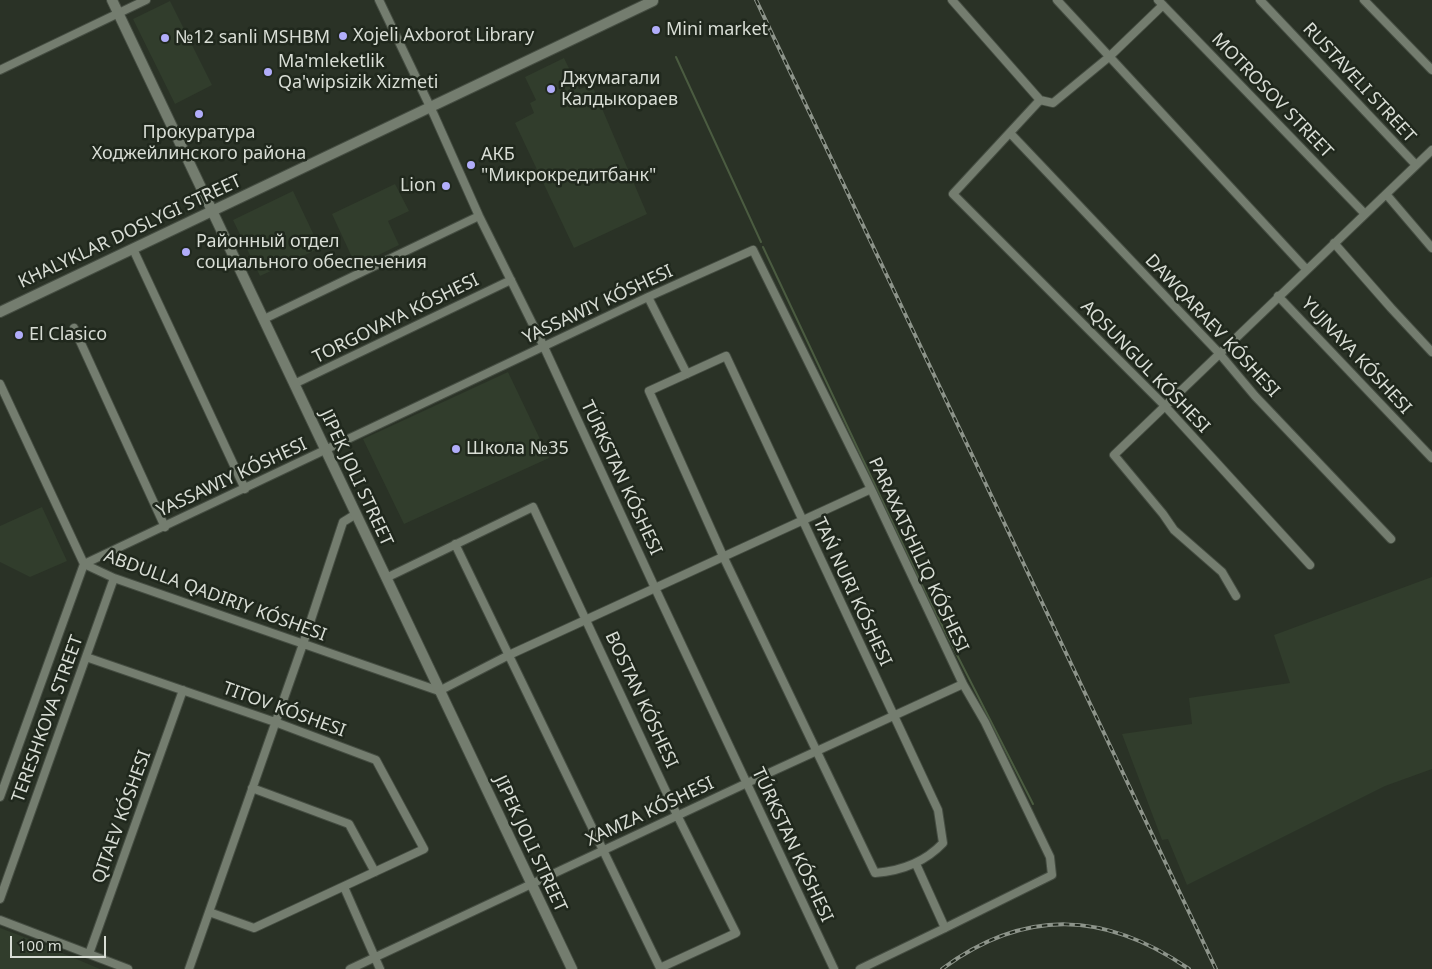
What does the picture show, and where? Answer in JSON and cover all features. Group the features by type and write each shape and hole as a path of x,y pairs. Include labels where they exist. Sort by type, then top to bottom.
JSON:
{"street":[{"name":"JIPEK JOLI STREET","path":"112,0 572,969"},
{"path":"0,70 146,0"},
{"name":"TÚRKSTAN KÓSHESI","path":"379,0 479,216 544,347 834,969"},
{"path":"952,0 1040,100 1053,104 1109,57 1160,2"},
{"path":"1057,0 1306,270"},
{"name":"RUSTAVELI STREET","path":"1260,0 1416,165"},
{"path":"1364,0 1432,70"},
{"name":"KHALYKLAR DOSLYGI STREET","path":"0,312 653,1"},
{"name":"MOTROSOV STREET","path":"1160,2 1365,214"},
{"path":"1010,133 1040,100"},
{"name":"AQSUNGUL KÓSHESI","path":"1010,133 953,194 1164,405 1310,565"},
{"name":"DAWQARAEV KÓSHESI","path":"1010,133 1219,353 1255,396 1391,539"},
{"path":"1236,596 1222,572 1174,530 1114,455 1432,150"},
{"path":"1386,194 1432,248"},
{"path":"264,319 479,216"},
{"path":"1334,243 1390,308 1432,352"},
{"path":"134,249 245,489"},
{"name":"YASSAWIY KÓSHESI","path":"84,564 648,297 753,250 871,489"},
{"name":"TORGOVAYA KÓSHESI","path":"294,384 511,280"},
{"name":"YUJNAYA KÓSHESI","path":"1278,296 1432,458"},
{"path":"648,297 686,374"},
{"path":"74,328 165,527"},
{"path":"726,356 938,810 943,844 935,852 916,864 887,872 875,873 816,752 649,391 686,374 726,356"},
{"path":"0,384 84,564 114,578 439,691 509,655 871,489 963,684 985,722 1050,857 1052,875 860,969"},
{"name":"BOSTAN KÓSHESI","path":"455,544 534,506 678,815 736,933 660,968"},
{"path":"189,969 303,644 343,522 356,514"},
{"path":"386,578 455,544 660,968"},
{"path":"0,797 84,564"},
{"name":"TERESHKOVA STREET","path":"0,899 114,578"},
{"name":"TITOV KÓSHESI","path":"86,657 275,722 376,760 424,849 375,872"},
{"name":"XAMZA KÓSHESI","path":"350,969 963,684"},
{"name":"QITAEV KÓSHESI","path":"90,954 183,690"},
{"path":"209,912 254,928 375,872 349,824 252,788"},
{"path":"916,864 946,928"},
{"path":"344,887 380,969"},
{"path":"0,920 128,969"}],"shaded area":[{"name":"№12 sanli MSHBM","path":"170,1 212,85 175,104 133,19"},
{"path":"564,58 579,89 592,85 647,214 574,248 515,123 534,113 530,103 536,100 525,77"},
{"path":"395,184 409,211 388,221 399,245 356,266 332,214"},
{"path":"293,191 320,248 260,276 233,220"},
{"name":"Школа №35","path":"508,372 549,458 404,524 363,439"},
{"path":"42,507 67,561 30,577 0,562 0,526"},
{"path":"1432,577 1432,769 1385,786 1187,885 1168,839 1162,840 1122,734 1192,724 1189,698 1290,683 1274,635"},
{"path":"0,928 56,949 100,969 0,969"}],"waterway":[{"path":"676,57 761,242"},
{"path":"763,247 929,600 1033,804"}],"railway":[{"path":"756,0 1216,969"},
{"path":"942,969 973,949 1004,935 1034,927 1065,924 1096,927 1127,936 1158,950 1189,969"}],"place":[{"name":"Mini market","path":"656,30"},
{"name":"Xojeli Axborot Library","path":"343,36"},
{"name":"№12 sanli MSHBM","path":"165,38"},
{"name":"Ma'mleketlik Qa'wipsizik Xizmeti","path":"268,72"},
{"name":"Джумагали Калдыкораев","path":"551,89"},
{"name":"Прокуратура Ходжейлинского района","path":"199,114"},
{"name":"АКБ \"Микрокредитбанк\"","path":"471,165"},
{"name":"Lion","path":"446,186"},
{"name":"Районный отдел социального обеспечения","path":"186,252"},
{"name":"El Clasico","path":"19,335"},
{"name":"Школа №35","path":"456,449"}]}
